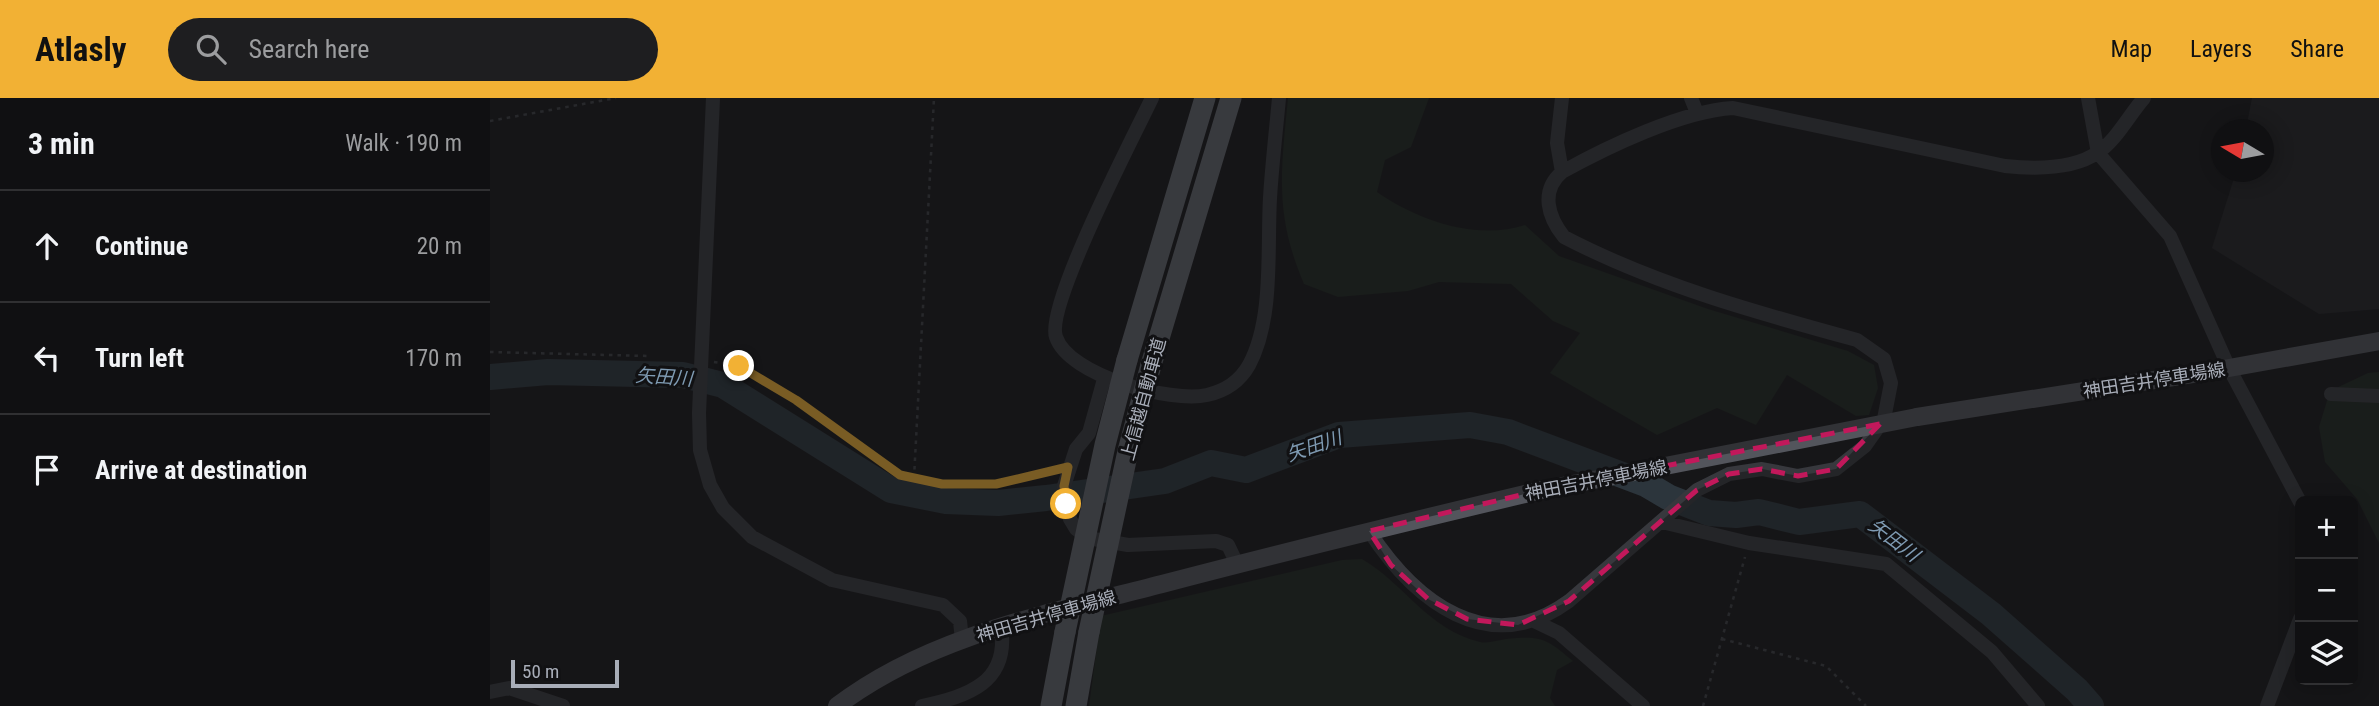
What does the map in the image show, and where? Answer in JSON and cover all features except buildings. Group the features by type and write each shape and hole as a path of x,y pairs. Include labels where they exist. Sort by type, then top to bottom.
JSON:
{"highway":[{"name":"上信越自動車道","path":"1051,706 1088,517 1127,360 1205,98"},
{"name":"上信越自動車道","path":"1076,706 1089,632 1128,452 1151,365 1231,98"}],"main road":[{"name":"神田吉井停車場線","path":"837,706 924,656 1001,626 1369,531 1542,490 1917,417 2229,368 2379,341"}],"street":[{"path":"713,98 701,360 700,450 710,485 723,508 752,537 832,580 943,605 960,621 962,640"},
{"path":"1152,98 1065,286 1055,320 1056,337 1068,354 1104,379 1178,395 1205,396 1231,386 1248,366 1257,344 1268,288 1270,197 1279,98"},
{"path":"1562,98 1557,143 1562,172"},
{"path":"1691,98 1697,113"},
{"path":"2088,98 2098,153 2170,236 2229,368 2297,496"},
{"path":"1369,531 1391,565 1428,599 1448,611 1467,619 1501,626 1534,621 1569,601 1697,490 1729,474 1762,469 1798,476 1836,469 1865,446 1884,419 1891,383 1884,359 1857,340 1751,311 1564,237 1553,223 1547,203 1553,180 1562,172 1697,113 1734,103 1759,111 2005,166 2028,169 2068,164 2098,153 2144,98"},
{"path":"1104,379 1089,433 1076,449 1064,486 1070,519 1076,529 1088,538 1129,545 1216,541 1228,545 1237,565"},
{"path":"2331,394 2379,396"},
{"path":"1662,522 1749,543 1886,564 1992,652 2038,706"},
{"path":"1534,621 1559,633 1643,706"},
{"path":"2267,706 2299,622"},
{"path":"922,706 964,696 990,677 1003,645 1001,626"},
{"path":"490,692 509,688 563,706"}],"path":[{"path":"490,121 616,98"},
{"path":"914,478 934,98"},
{"path":"490,352 648,356"},
{"path":"701,360 739,366 796,400 900,475 942,484 996,484 1068,467"},
{"path":"1703,706 1749,543"},
{"path":"1722,639 1826,666 1866,706"}],"highlighted area":[{"path":"1880,424 1836,469 1798,476 1762,469 1729,474 1697,490 1569,601 1518,625 1467,619 1428,599 1391,565 1369,531 1542,490"}],"shaded area":[{"path":"1288,98 1429,98 1411,147 1385,160 1377,192 1410,211 1448,225 1487,231 1525,225 1559,256 1708,309 1848,351 1874,365 1878,388 1869,415 1856,416 1787,375 1756,425 1717,408 1657,435 1550,373 1580,333 1553,321 1511,284 1439,282 1408,291 1338,297 1304,284 1288,236 1282,192"},
{"path":"2252,98 2379,98 2379,309 2319,314 2212,248 2233,182 2274,182 2274,119 2248,119"},
{"path":"2379,372 2379,543 2358,496 2354,496 2325,462 2319,427 2330,391 2368,373"},
{"path":"1362,559 1431,617 1461,636 1483,642 1536,638 1557,648 1573,661 1557,670 1550,698 1555,706 1089,706 1101,616 1342,560"}],"waterway":[{"name":"矢田川","path":"490,377 548,372 683,375 723,385 891,490 946,501 998,503 1165,481 1211,463 1246,470 1339,435 1470,425 1508,432 1646,484 1668,497 1709,513 1736,515 1759,512 1799,522 1860,514 1991,614 2077,690 2091,706"}],"route":[{"path":"739,366 796,400 900,475 942,484 996,484 1068,467 1064,486 1066,504"}]}
